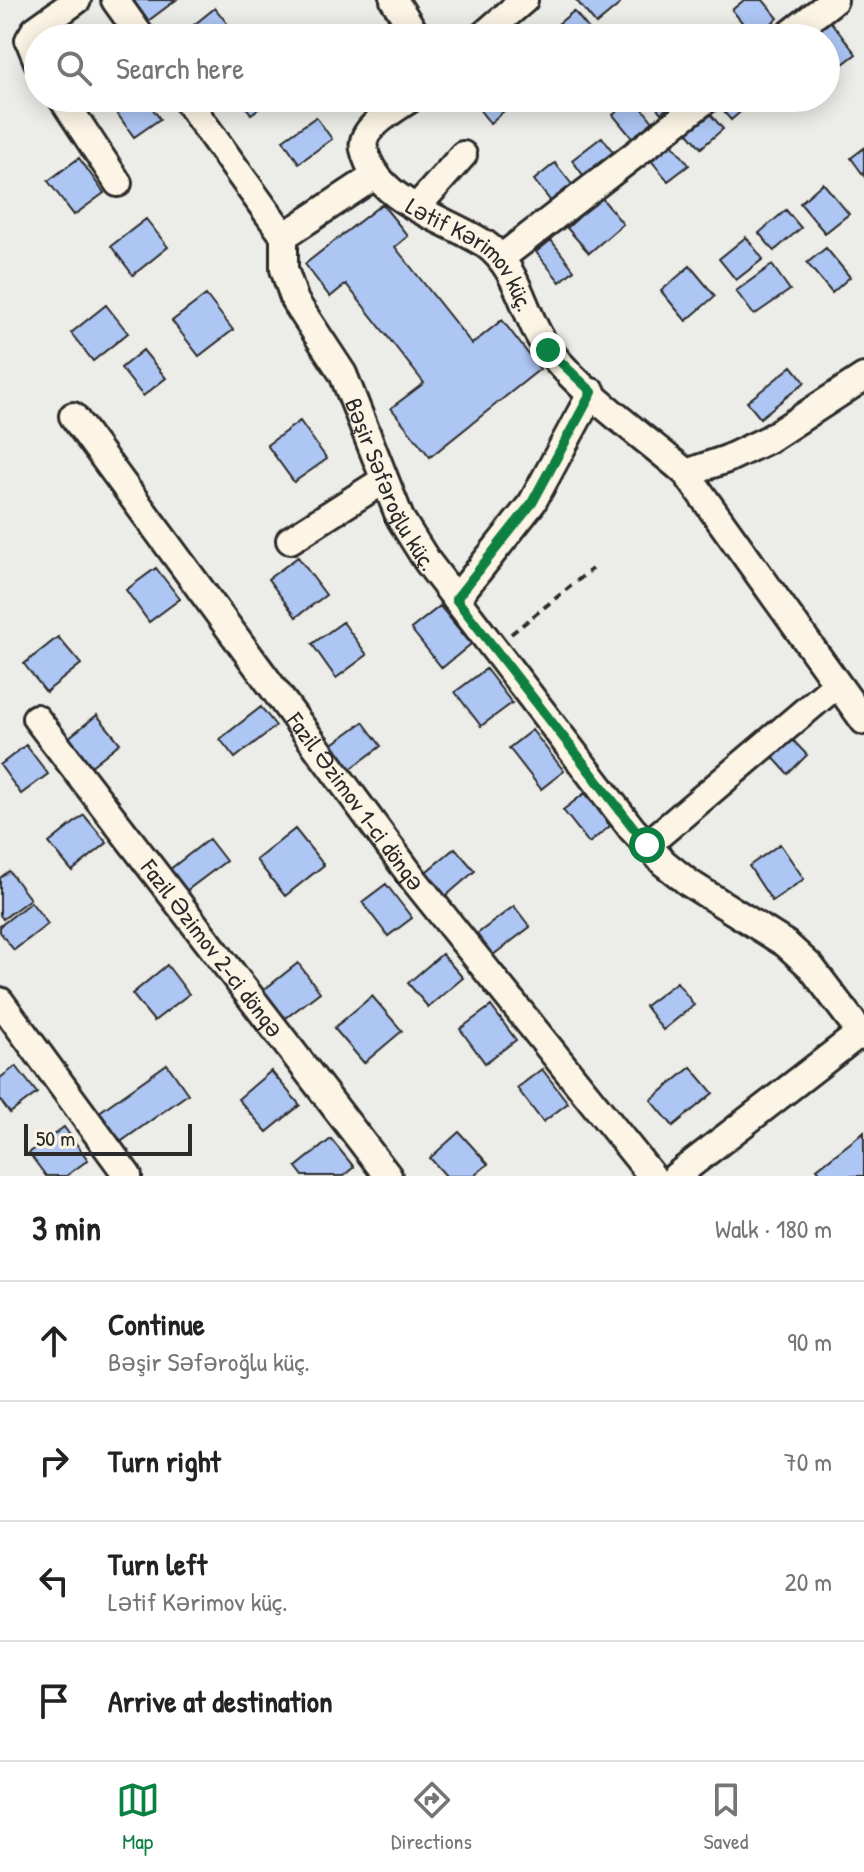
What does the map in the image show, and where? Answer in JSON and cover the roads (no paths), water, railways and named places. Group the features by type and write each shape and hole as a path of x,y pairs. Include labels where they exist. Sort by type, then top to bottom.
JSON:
{"street":[{"path":"43,24 77,0"},
{"path":"115,0 132,24"},
{"path":"394,0 409,24"},
{"path":"496,24 524,0"},
{"path":"803,24 834,0"},
{"path":"71,112 118,183"},
{"path":"195,112 284,236 376,175 364,139 370,129 392,112"},
{"path":"501,258 690,112"},
{"path":"417,207 463,155"},
{"name":"Lətif Kərimov küç.","path":"376,175 417,207 485,245 501,258 548,350 686,473 864,721"},
{"name":"Bəşir Səfəroğlu küç.","path":"284,236 284,269 295,301 343,374 400,518 456,599 647,845 689,883 786,944 803,959 863,1033"},
{"path":"686,473 727,459 769,439 864,377"},
{"path":"456,599 532,503 592,392"},
{"name":"Fazil Əzimov 1-ci döngə","path":"73,416 415,881 652,1176"},
{"path":"290,540 384,480"},
{"path":"647,845 837,684"},
{"name":"Fazil Əzimov 2-ci döngə","path":"36,718 388,1176"},
{"path":"0,1001 128,1176"},
{"path":"676,1176 863,1033"}]}
